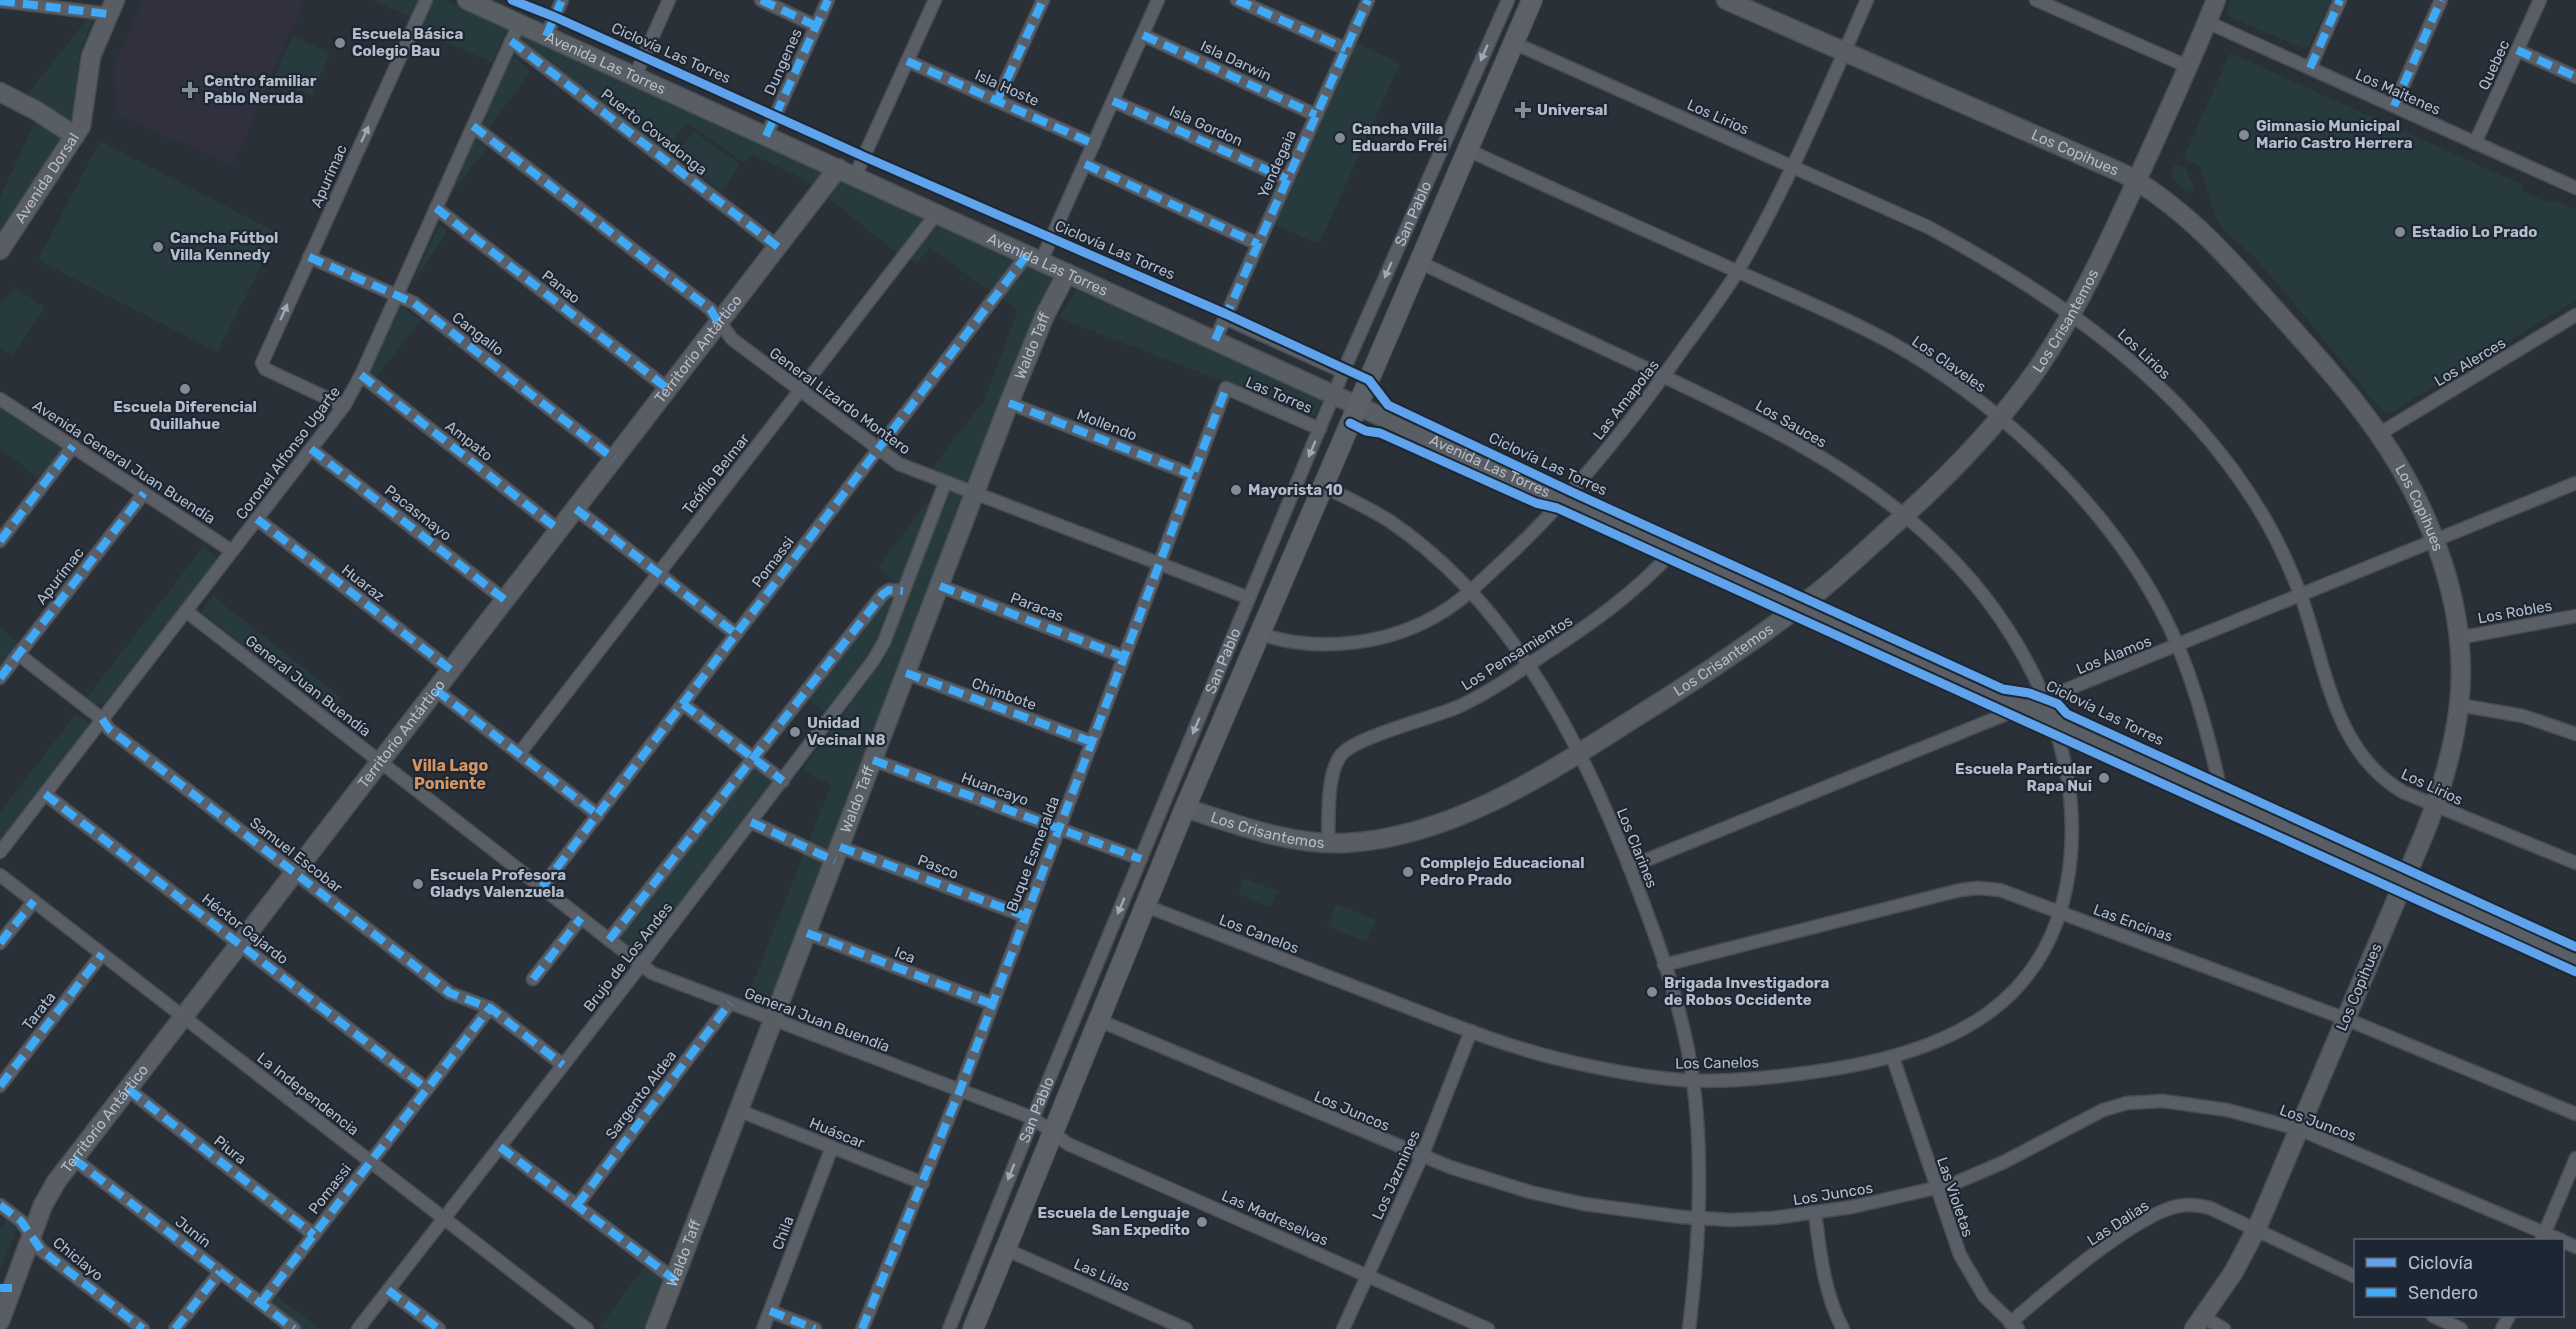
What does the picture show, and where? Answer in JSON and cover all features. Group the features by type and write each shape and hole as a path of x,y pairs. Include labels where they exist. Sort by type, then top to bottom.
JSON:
{"main road":[{"name":"San Pablo","path":"973,1329 1185,808 1262,634 1323,486 1532,0"}],"street":[{"name":"Apurímac","path":"344,406 262,366 426,0"},
{"name":"Avenida Las Torres","path":"467,0 2576,961"},
{"path":"546,36 562,0"},
{"path":"635,76 669,0"},
{"path":"761,0 816,26"},
{"name":"Dungenes","path":"766,136 828,0"},
{"name":"Territorio Antártico","path":"0,1321 6,1288 47,1195 719,323 778,248 847,172 908,61 935,0"},
{"path":"998,101 1043,0"},
{"path":"1034,258 1085,164 1158,0"},
{"path":"1237,0 1346,49"},
{"name":"Yendegaia","path":"1215,340 1368,0"},
{"name":"San Pablo","path":"949,1329 1033,1118 1343,372 1508,0"},
{"name":"Los Copihues","path":"1726,0 2137,181 2176,209 2234,265 2319,359 2379,434 2409,484 2434,542 2450,590 2461,671 2459,705 2451,752 2435,806 2257,1228 2233,1273 2198,1323"},
{"name":"Las Amapolas","path":"1262,634 1284,640 1322,643 1382,638 1430,619 1470,592 1564,500 1664,377 1738,272 1793,167 1867,0"},
{"path":"2036,0 2188,67"},
{"name":"Los Crisantemos","path":"1185,808 1283,837 1328,844 1362,842 1387,837 1443,821 1493,800 1579,753 1714,668 1798,607 1905,516 1965,458 2000,419 2037,370 2072,314 2107,248 2216,0"},
{"path":"2310,68 2340,0"},
{"path":"2394,106 2441,0"},
{"name":"Quebec","path":"2475,143 2540,0"},
{"path":"0,1 112,7"},
{"name":"Avenida Dorsal","path":"0,250 84,119 91,56 112,7"},
{"name":"Los Maitenes","path":"2207,22 2576,188"},
{"name":"Coronel Alfonso Ugarte","path":"0,852 344,406 361,375 519,24"},
{"name":"Isla Darwin","path":"1143,35 1316,115"},
{"name":"Puerto Covadonga","path":"511,41 778,248"},
{"name":"Los Lirios","path":"1514,43 1928,227 1973,252 2072,314 2135,364 2181,410 2244,486 2272,531 2301,596 2340,717 2357,752 2374,771 2391,785 2435,806 2576,863"},
{"path":"2517,50 2576,77"},
{"name":"Isla Hoste","path":"908,61 1094,144"},
{"path":"0,92 37,111 75,136"},
{"name":"Isla Gordon","path":"1113,101 1287,179"},
{"name":"General Lizardo Montero","path":"473,126 710,309 732,339 877,450 899,464 1249,598"},
{"name":"Los Claveles","path":"1467,150 1891,343 1942,374 2000,419 2072,488 2118,542 2154,596 2177,646 2213,760 2223,801"},
{"path":"1085,164 1258,244"},
{"name":"Panao","path":"436,208 668,389"},
{"name":"Teófilo Belmar","path":"519,754 937,213"},
{"name":"Cangallo","path":"309,257 414,303 614,459"},
{"name":"Pomassi","path":"542,887 877,450 1034,258"},
{"name":"Los Sauces","path":"1419,262 1770,428 1853,478 1905,516 1940,547 1973,582 2003,623 2045,699 2054,724"},
{"name":"Waldo Taff","path":"656,1329 1010,403 1045,315 1067,273"},
{"name":"Los Alerces","path":"2379,434 2576,315"},
{"path":"1225,318 1343,372"},
{"name":"Ampato","path":"361,375 560,530"},
{"name":"Las Torres","path":"1226,388 1320,429"},
{"name":"Buque Esmeralda","path":"862,1329 960,1090 1226,388"},
{"name":"Avenida General Juan Buendía","path":"0,399 232,551"},
{"name":"Mollendo","path":"1010,403 1193,475"},
{"path":"0,541 73,446"},
{"name":"Pacasmayo","path":"311,448 505,600"},
{"name":"Brujo de Los Andes","path":"358,1329 783,781 873,661 884,642 945,483"},
{"name":"Los Álamos","path":"1629,867 2576,483"},
{"name":"Los Clarines","path":"1323,486 1395,525 1433,555 1491,616 1527,666 1579,753 1629,867 1664,965 1685,1038 1693,1081 1698,1149 1697,1218 1689,1329"},
{"name":"Apurímac","path":"1,673 144,493"},
{"path":"576,508 736,634"},
{"name":"Huaraz","path":"257,519 451,670"},
{"name":"Los Pensamientos","path":"1328,844 1332,775 1337,761 1347,749 1360,741 1453,709 1484,693 1620,603 1674,550"},
{"name":"Paracas","path":"940,586 1124,657"},
{"name":"Brujo de Los Andes","path":"609,940 883,594 889,590 903,591"},
{"name":"General Juan Buendía","path":"186,611 641,965 662,978 1033,1118 1052,1131"},
{"name":"Los Robles","path":"2458,638 2576,616"},
{"name":"Samuel Escobar","path":"18,654 102,719 110,729 450,993 490,1008 563,1065"},
{"name":"Chimbote","path":"906,673 1092,742"},
{"path":"436,690 598,815"},
{"path":"683,704 783,781"},
{"path":"2459,705 2523,716 2576,734"},
{"name":"Los Canelos","path":"1146,906 1471,1031 1566,1060 1693,1081 1797,1075 1893,1058 1948,1038 1983,1017 2022,982 2040,958 2061,913 2071,852 2071,807 2065,759 2054,724"},
{"name":"Huancayo","path":"873,760 1141,859"},
{"name":"Héctor Gajardo","path":"45,794 427,1089"},
{"name":"Pasco","path":"751,822 838,854 1025,916"},
{"name":"La Independencia","path":"0,875 6,884 34,901 587,1329"},
{"name":"Las Encinas","path":"1664,965 1969,888 2000,890 2346,1019 2576,1114"},
{"path":"0,943 34,901"},
{"path":"532,979 581,918"},
{"name":"Ica","path":"807,933 992,1004"},
{"name":"Tarata","path":"0,1086 102,954"},
{"name":"Sargento Aldea","path":"577,1205 730,1003"},
{"name":"Pomassi","path":"261,1303 490,1008"},
{"name":"Los Juncos","path":"1098,1020 1422,1156 1476,1176 1584,1204 1697,1218 1753,1220 1815,1213 1937,1190 2004,1162 2091,1115 2127,1103 2151,1101 2194,1104 2299,1129 2543,1237"},
{"name":"Los Jazmines","path":"1343,1329 1422,1156 1471,1031"},
{"name":"Las Violetas","path":"1893,1058 1954,1240 1966,1269 1984,1296 2014,1326"},
{"name":"Piura","path":"128,1089 314,1235"},
{"name":"Huáscar","path":"740,1111 923,1184"},
{"name":"Las Madreselvas","path":"1052,1131 1068,1144 1368,1274 1488,1329"},
{"path":"500,1147 675,1280"},
{"name":"Chila","path":"763,1329 832,1148"},
{"path":"2543,1237 2576,1158"},
{"name":"Junín","path":"74,1159 294,1329"},
{"name":"Chiclayo","path":"0,1205 21,1221 41,1250 143,1329"},
{"name":"Las Dalias","path":"2014,1326 2117,1239 2168,1209 2179,1206 2200,1205 2257,1228 2354,1276"},
{"path":"1815,1213 1826,1283 1836,1316 1843,1329"},
{"name":"Las Lilas","path":"1005,1249 1186,1329"},
{"path":"175,1329 219,1272"},
{"path":"388,1290 439,1329"},
{"path":"770,1311 815,1329"},
{"path":"2435,1317 2461,1329"},
{"path":"2198,1323 2224,1329"}],"shaded area":[{"name":"Centro familiar Pablo Neruda","path":"143,0 304,0 233,165 115,114 114,66"}],"green space":[{"path":"372,0 445,0 508,28 492,62 422,32 407,15"},
{"path":"2231,0 2331,0 2309,47 2305,49 2230,17 2227,11"},
{"path":"87,19 93,20 80,52 74,116 68,122 28,94"},
{"path":"520,34 1056,277 774,1004 747,998 831,785 802,770 886,656 946,493 934,466 979,407 982,407 1018,310 929,248 917,263 897,253 803,178 752,155 742,162 687,122 664,154 518,38"},
{"path":"293,36 330,53 312,96 273,80"},
{"path":"1354,42 1400,63 1319,244 1273,224"},
{"name":"Estadio Lo Prado","path":"2230,53 2521,184 2524,192 2550,203 2558,202 2576,210 2576,300 2390,413 2382,411 2255,258 2222,229 2213,211 2200,166 2183,159"},
{"path":"514,56 530,72 489,128 481,122"},
{"path":"35,122 62,137 0,231 0,197"},
{"path":"693,131 740,164 722,191 674,157"},
{"path":"474,137 487,148 446,200"},
{"name":"Cancha Fútbol Villa Kennedy","path":"100,141 278,233 217,352 38,260"},
{"path":"2175,164 2185,168 2195,188 2187,193 2170,177"},
{"path":"439,224 447,232 411,286"},
{"path":"14,287 45,307 12,356 0,348 0,307"},
{"path":"1076,290 1322,398 1315,417 1059,318"},
{"path":"399,305 420,320 377,377 370,373"},
{"path":"0,409 63,449 40,480 0,448"},
{"path":"927,502 930,505 901,584 891,579 879,567"},
{"path":"203,547 216,557 215,565 110,703 92,705 85,700"},
{"path":"213,596 342,698 329,714 201,612"},
{"path":"885,598 893,599 872,652 825,713 808,699"},
{"path":"0,628 19,643 1,666 0,665"},
{"path":"76,714 93,727 0,846 0,812"},
{"path":"754,762 775,780 641,957 617,938"},
{"path":"1244,878 1277,891 1270,907 1238,894"},
{"path":"1336,904 1376,920 1366,942 1327,926"},
{"path":"7,1220 17,1228 0,1271 0,1228"},
{"path":"647,1263 668,1278 648,1329 603,1329 600,1327"},
{"path":"276,1295 320,1329 299,1329 269,1305"}],"marked path":[{"path":"546,36 562,0"},
{"path":"761,0 816,26"},
{"path":"766,136 828,0"},
{"path":"997,101 1043,0"},
{"path":"1237,0 1346,49"},
{"path":"1215,340 1368,0"},
{"path":"2310,68 2340,0"},
{"path":"2394,106 2441,0"},
{"path":"0,1 109,14"},
{"path":"1143,35 1316,115"},
{"path":"511,41 778,247"},
{"path":"2517,50 2576,77"},
{"path":"907,61 1094,144"},
{"path":"1113,101 1287,179"},
{"path":"473,126 710,309 719,323"},
{"path":"1085,164 1258,244"},
{"path":"436,208 668,389"},
{"path":"542,887 1027,255"},
{"path":"309,257 414,303 614,459"},
{"path":"361,375 559,530"},
{"path":"862,1329 960,1090 1226,388"},
{"path":"1009,403 1193,475"},
{"path":"0,541 73,446"},
{"path":"311,449 505,600"},
{"path":"0,678 144,493"},
{"path":"576,509 736,634"},
{"path":"257,519 451,670"},
{"path":"940,586 1124,657"},
{"path":"609,940 883,594 889,590 903,591"},
{"path":"906,673 1092,742"},
{"path":"436,690 598,815"},
{"path":"683,704 783,781"},
{"path":"102,719 109,729 450,993 490,1008 563,1065"},
{"path":"873,760 1141,859"},
{"path":"45,794 427,1089"},
{"path":"751,822 835,861"},
{"path":"840,847 1025,916"},
{"path":"0,943 34,901"},
{"path":"533,979 581,918"},
{"path":"807,933 992,1004"},
{"path":"0,1086 102,954"},
{"path":"577,1205 730,1003"},
{"path":"261,1303 490,1008"},
{"path":"128,1089 314,1235"},
{"path":"500,1147 675,1280"},
{"path":"74,1159 294,1329"},
{"path":"0,1205 21,1221 41,1250 143,1329"},
{"path":"175,1329 220,1272"},
{"path":"0,1288 12,1288"},
{"path":"388,1290 439,1329"},
{"path":"770,1311 815,1329"}],"cycle path":[{"name":"Ciclovía Las Torres","path":"512,0 1226,314 1369,380 1388,405 1572,492 2003,689 2029,693 2058,704 2067,714 2576,947"},
{"path":"1350,423 1366,431 1380,433 1536,503 1557,508 2576,972"}],"place":[{"name":"Escuela Básica Colegio Bau","path":"340,43"},
{"name":"Centro familiar Pablo Neruda","path":"190,90"},
{"name":"Universal","path":"1523,110"},
{"name":"Gimnasio Municipal Mario Castro Herrera","path":"2244,135"},
{"name":"Cancha Villa Eduardo Frei","path":"1340,138"},
{"name":"Estadio Lo Prado","path":"2400,232"},
{"name":"Cancha Fútbol Villa Kennedy","path":"158,247"},
{"name":"Escuela Diferencial Quillahue","path":"185,389"},
{"name":"Mayorista 10","path":"1236,490"},
{"name":"Unidad Vecinal N8","path":"795,732"},
{"name":"Escuela Particular Rapa Nui","path":"2104,778"},
{"name":"Complejo Educacional Pedro Prado","path":"1408,872"},
{"name":"Escuela Profesora Gladys Valenzuela","path":"418,884"},
{"name":"Brigada Investigadora de Robos Occidente","path":"1652,992"},
{"name":"Escuela de Lenguaje San Expedito","path":"1202,1222"}],"district":[{"name":"Villa Lago Poniente","path":"450,774"}]}
